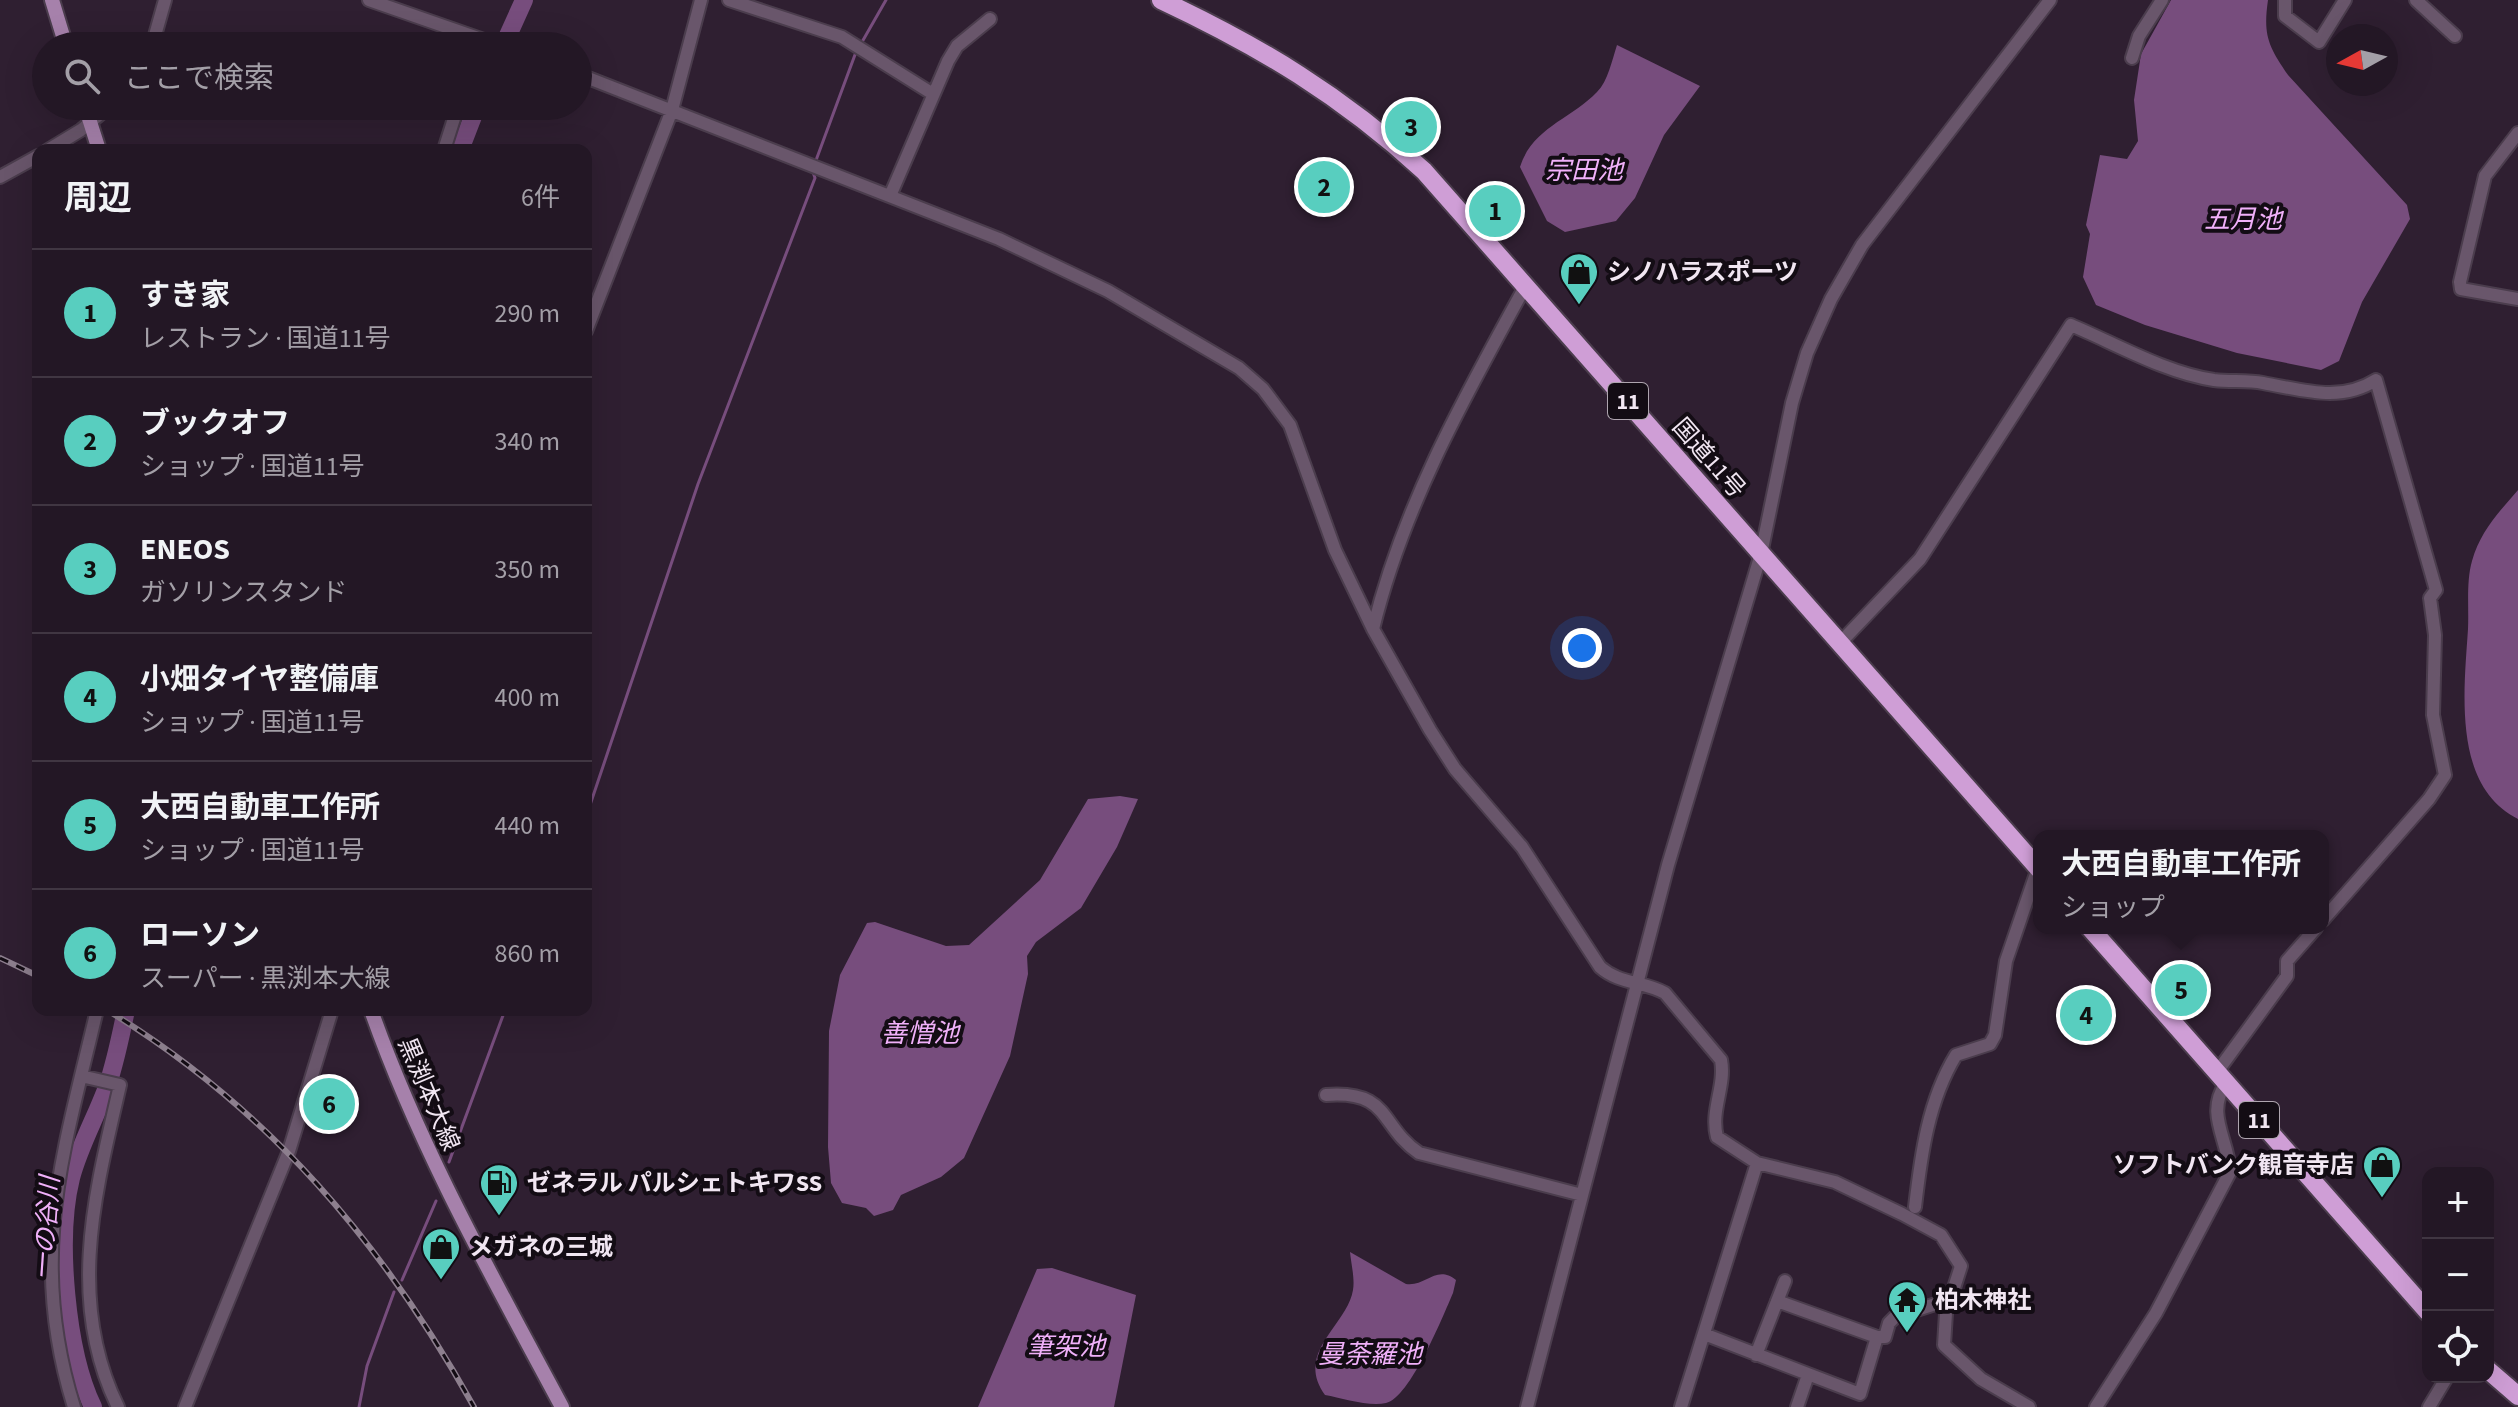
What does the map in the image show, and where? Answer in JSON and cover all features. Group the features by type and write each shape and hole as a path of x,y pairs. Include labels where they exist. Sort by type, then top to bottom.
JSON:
{"highway":[{"name":"国道11号","path":"1161,0 1273,56 1357,112 1424,171 2033,863"},
{"name":"11","path":"2095,934 2427,1311"},
{"path":"2494,1375 2518,1396"}],"main road":[{"path":"52,0 62,32"},
{"path":"89,120 97,144"},
{"name":"黒渕本大線","path":"373,1016 394,1074 435,1164 562,1407"}],"street":[{"path":"156,32 165,0"},
{"path":"369,0 452,32"},
{"path":"592,316 672,110 701,0"},
{"path":"729,0 842,37 933,94"},
{"path":"1527,1407 1636,983 1761,554 1792,403 1807,353 1831,299 1880,220 2050,0"},
{"path":"2132,58 2139,36 2162,0"},
{"path":"2285,0 2285,16 2319,42 2345,0"},
{"path":"2416,0 2455,36"},
{"path":"890,196 957,46 990,19"},
{"path":"592,79 999,239 1108,291 1239,368 1263,389 1290,425 1335,550 1373,629 1446,756 1522,847 1600,967 1617,979 1665,993 1721,1060 1722,1073 1713,1116 1717,1137 1757,1163 1835,1182 1941,1235 1961,1266 1942,1332 1944,1345 1981,1379 2029,1407"},
{"path":"58,144 81,130 85,120"},
{"path":"446,144 454,120"},
{"path":"2518,133 2485,176 2460,282 2461,289 2518,299"},
{"path":"0,177 32,159"},
{"path":"1373,629 1404,524 1469,390 1526,285"},
{"path":"1840,643 1920,559 2071,325 2176,369 2214,380 2249,380 2319,393 2356,392 2376,380 2436,590 2430,598 2435,635 2433,715 2445,775 2429,799 2329,913"},
{"path":"1915,1207 1921,1151 1943,1081 1956,1055 1990,1044 1995,1035 2006,961 2033,883"},
{"path":"2096,1407 2156,1313 2230,1172 2214,1110 2222,1077 2287,976 2287,961 2311,934"},
{"path":"74,1407 52,1320 50,1228 96,1016"},
{"path":"185,1407 289,1151 330,1016"},
{"path":"81,1076 120,1085 98,1181 87,1261 93,1334 118,1407"},
{"path":"1326,1095 1349,1093 1372,1102 1388,1116 1409,1146 1419,1153 1582,1195"},
{"path":"1681,1407 1757,1163"},
{"path":"1756,1355 1785,1281"},
{"path":"1777,1301 1877,1337 1885,1337 1889,1323 1895,1317 1951,1299"},
{"path":"1704,1334 1860,1394 1877,1337"},
{"path":"1797,1407 1808,1375"},
{"path":"2429,1407 2443,1383"}],"water":[{"name":"五月池","path":"2171,0 2268,0 2266,22 2269,40 2288,75 2407,205 2410,219 2362,302 2339,361 2321,370 2237,353 2145,325 2096,305 2083,277 2090,234 2086,225 2100,155 2127,159 2138,141 2134,100 2141,54"},
{"name":"宗田池","path":"1617,45 1700,86 1664,135 1635,198 1616,221 1565,232 1547,221 1520,167 1533,143 1543,133 1601,87"},
{"path":"2518,490 2518,819 2497,804 2482,784 2472,761 2467,735 2465,680 2468,586 2472,561 2485,532"},
{"name":"善憎池","path":"1120,796 1138,799 1117,847 1081,908 1036,942 1027,956 1028,974 1010,1056 964,1158 941,1177 901,1195 893,1210 874,1216 866,1208 842,1203 831,1183 828,1147 829,1031 840,975 867,923 875,922 946,946 969,945 1040,880 1088,799"},
{"name":"曼荼羅池","path":"1350,1252 1406,1284 1443,1274 1456,1280 1425,1355 1405,1387 1386,1403 1364,1403 1325,1395 1317,1380 1315,1366 1319,1352 1342,1316 1353,1290"},
{"name":"筆架池","path":"1052,1268 1136,1295 1114,1407 978,1407 1037,1269"}],"waterway":[{"name":"一の谷川","path":"510,32 524,0"},
{"path":"862,42 886,0"},
{"path":"815,163 856,52"},
{"name":"一の谷川","path":"462,144 472,120"},
{"path":"592,799 698,484 815,178 813,172"},
{"name":"一の谷川","path":"93,1407 76,1356 70,1326 64,1231 74,1166 110,1078 125,1016"},
{"path":"449,1162 503,1016"},
{"path":"402,1280 436,1201"},
{"path":"359,1407 367,1366 394,1292"}],"railway":[{"path":"0,958 32,973"},
{"path":"116,1016 165,1048 219,1090 270,1135 317,1184 401,1290 474,1407"}],"place":[{"name":"ENEOS","path":"1411,127"},
{"name":"ブックオフ","path":"1324,187"},
{"name":"すき家","path":"1495,211"},
{"name":"シノハラスポーツ","path":"1579,306"},
{"name":"大西自動車工作所","path":"2181,990"},
{"name":"小畑タイヤ整備庫","path":"2086,1015"},
{"name":"ローソン","path":"329,1104"},
{"name":"ソフトバンク観音寺店","path":"2382,1199"},
{"name":"ゼネラル パルシェトキワSS","path":"499,1217"},
{"name":"メガネの三城","path":"441,1281"},
{"name":"柏木神社","path":"1907,1334"}]}
